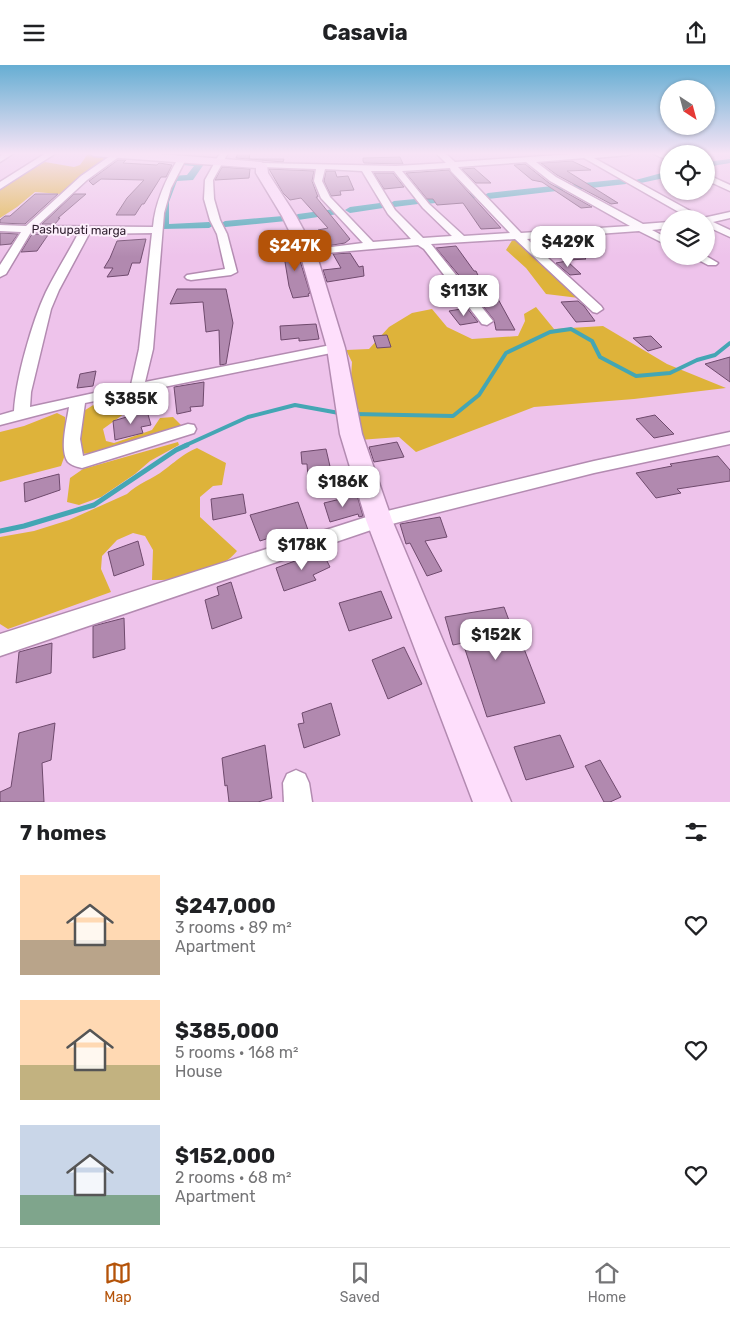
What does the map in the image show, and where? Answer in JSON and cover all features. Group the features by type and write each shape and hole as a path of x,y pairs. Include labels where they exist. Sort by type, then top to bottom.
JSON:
{"street":[{"path":"0,274 28,229 74,187"},
{"path":"138,388 138,379 146,349 158,213 167,187"},
{"path":"191,277 230,272 222,234 215,221 209,199 210,187"},
{"path":"271,187 289,216 308,253 336,348 351,434 378,520 492,802"},
{"path":"321,187 326,198 370,245"},
{"path":"373,187 419,242 428,247 488,321"},
{"path":"411,187 426,207 460,239"},
{"path":"472,187 519,237 597,309"},
{"path":"568,187 660,238"},
{"path":"642,187 684,210"},
{"path":"715,219 730,215"},
{"path":"308,253 370,245 519,237 660,226"},
{"path":"715,226 730,234"},
{"name":"Pashupati marga","path":"0,228 85,231 157,230"},
{"path":"22,413 23,392 45,309 52,289 85,231"},
{"path":"0,420 78,400 336,348"},
{"path":"78,400 72,439 75,459 82,462 188,429"},
{"path":"0,645 378,520 594,467 730,438"}],"shaded area":[{"path":"0,187 69,187 60,194 35,192 0,218"},
{"path":"513,239 528,249 579,298 546,294 526,268 506,250"},
{"path":"536,307 554,329 603,326 667,364 726,388 634,399 534,407 416,452 399,437 359,440 359,410 350,395 352,362 346,350 369,349 389,327 412,313 432,309 447,327 472,339 518,336 525,321 524,314"},
{"path":"150,390 161,397 157,408 128,411 103,429 106,441 114,443 152,430 160,418 173,417 181,425 173,430 94,453 80,454 79,414 98,402 112,397"},
{"path":"57,413 65,417 67,449 61,466 0,482 0,432 24,426"},
{"path":"178,442 179,445 150,461 135,474 101,497 79,505 67,502 70,478 83,469"},
{"path":"197,448 226,463 222,485 213,486 200,497 200,517 237,551 230,558 221,565 198,574 174,579 152,580 153,550 145,536 133,533 117,540 102,556 101,569 111,592 8,629 0,624 0,537 34,531 69,520 127,494 160,473 183,455"}],"building":[{"path":"137,187 154,187 135,215 116,215 127,198"},
{"path":"280,187 314,187 318,197 316,197 350,239 345,243 327,246 318,230 328,228 301,198 290,200"},
{"path":"327,187 353,187 354,190 340,191 341,195 331,196"},
{"path":"418,187 464,187 501,228 481,229 463,203 437,205 433,199 427,199"},
{"path":"550,187 557,187 592,207 581,208"},
{"path":"580,187 593,187 618,203 611,204"},
{"path":"35,194 58,194 25,224 0,223 0,220 5,216 10,216"},
{"path":"74,194 86,194 58,218 60,218 55,224 42,224"},
{"path":"0,233 18,234 11,244 0,245"},
{"path":"32,234 48,235 37,251 21,252"},
{"path":"146,239 140,263 132,263 128,275 107,277 113,268 104,268 117,241"},
{"path":"293,243 310,293 308,294 309,296 293,298 289,286 282,244"},
{"path":"456,246 474,271 476,271 484,288 492,288 515,330 496,330 494,320 472,292 466,279 462,279 436,248"},
{"path":"574,246 586,259 569,260 557,248"},
{"path":"350,253 359,267 363,266 364,276 327,282 323,270 341,268 333,254"},
{"path":"567,261 581,274 570,275 556,263"},
{"path":"177,289 226,289 233,323 226,364 220,365 219,330 206,332 203,302 170,304"},
{"path":"578,301 595,321 576,322 561,302"},
{"path":"467,308 478,322 460,325 449,311"},
{"path":"316,324 319,339 299,341 299,338 281,340 280,326"},
{"path":"387,335 391,347 377,348 373,336"},
{"path":"651,336 662,347 648,351 633,338"},
{"path":"730,357 730,382 705,364"},
{"path":"96,371 93,386 77,388 80,374"},
{"path":"204,382 203,406 190,407 191,411 177,414 174,387"},
{"path":"147,411 151,425 141,427 143,433 115,440 113,421"},
{"path":"655,415 674,434 654,438 636,419"},
{"path":"397,442 404,457 374,462 369,447"},
{"path":"326,449 332,475 308,478 307,464 302,464 301,452"},
{"path":"718,456 730,470 730,481 677,489 681,493 656,498 636,473 672,466 670,464"},
{"path":"59,474 60,490 25,502 24,483"},
{"path":"243,494 246,513 213,520 211,499"},
{"path":"357,495 363,516 359,517 358,514 330,522 324,503"},
{"path":"298,502 308,530 286,537 284,533 260,541 250,515"},
{"path":"440,517 447,537 425,541 442,571 427,576 410,543 406,544 400,524"},
{"path":"138,541 144,565 114,576 108,552"},
{"path":"322,551 330,567 313,575 316,580 284,591 276,568"},
{"path":"231,582 242,618 212,629 205,600 219,595 217,587"},
{"path":"381,591 392,618 349,631 339,603"},
{"path":"504,607 517,642 521,641 545,703 487,717 463,643 453,645 445,617"},
{"path":"124,618 125,649 93,658 93,626"},
{"path":"52,643 51,673 16,683 19,652"},
{"path":"404,647 422,684 388,699 372,660"},
{"path":"331,703 340,735 304,748 298,724 304,723 302,713"},
{"path":"55,723 51,760 42,763 44,802 0,802 0,792 11,787 19,733"},
{"path":"560,735 574,767 526,780 514,747"},
{"path":"265,745 272,798 258,802 229,802 222,758"},
{"path":"600,760 621,797 610,802 604,802 585,766"}],"waterway":[{"path":"170,187 163,208 165,227 209,225"},
{"path":"488,196 562,188"},
{"path":"427,201 473,196"},
{"path":"394,204 415,202"},
{"path":"350,210 380,206"},
{"path":"298,217 335,212"},
{"path":"225,224 283,219"},
{"path":"354,414 453,416 479,395 506,353 550,332 571,329 592,341 600,357 636,376 670,373 697,360 715,355 730,343"},
{"path":"184,446 248,417 295,405 339,413"},
{"path":"0,531 24,526 94,505 176,450 187,445"}]}
